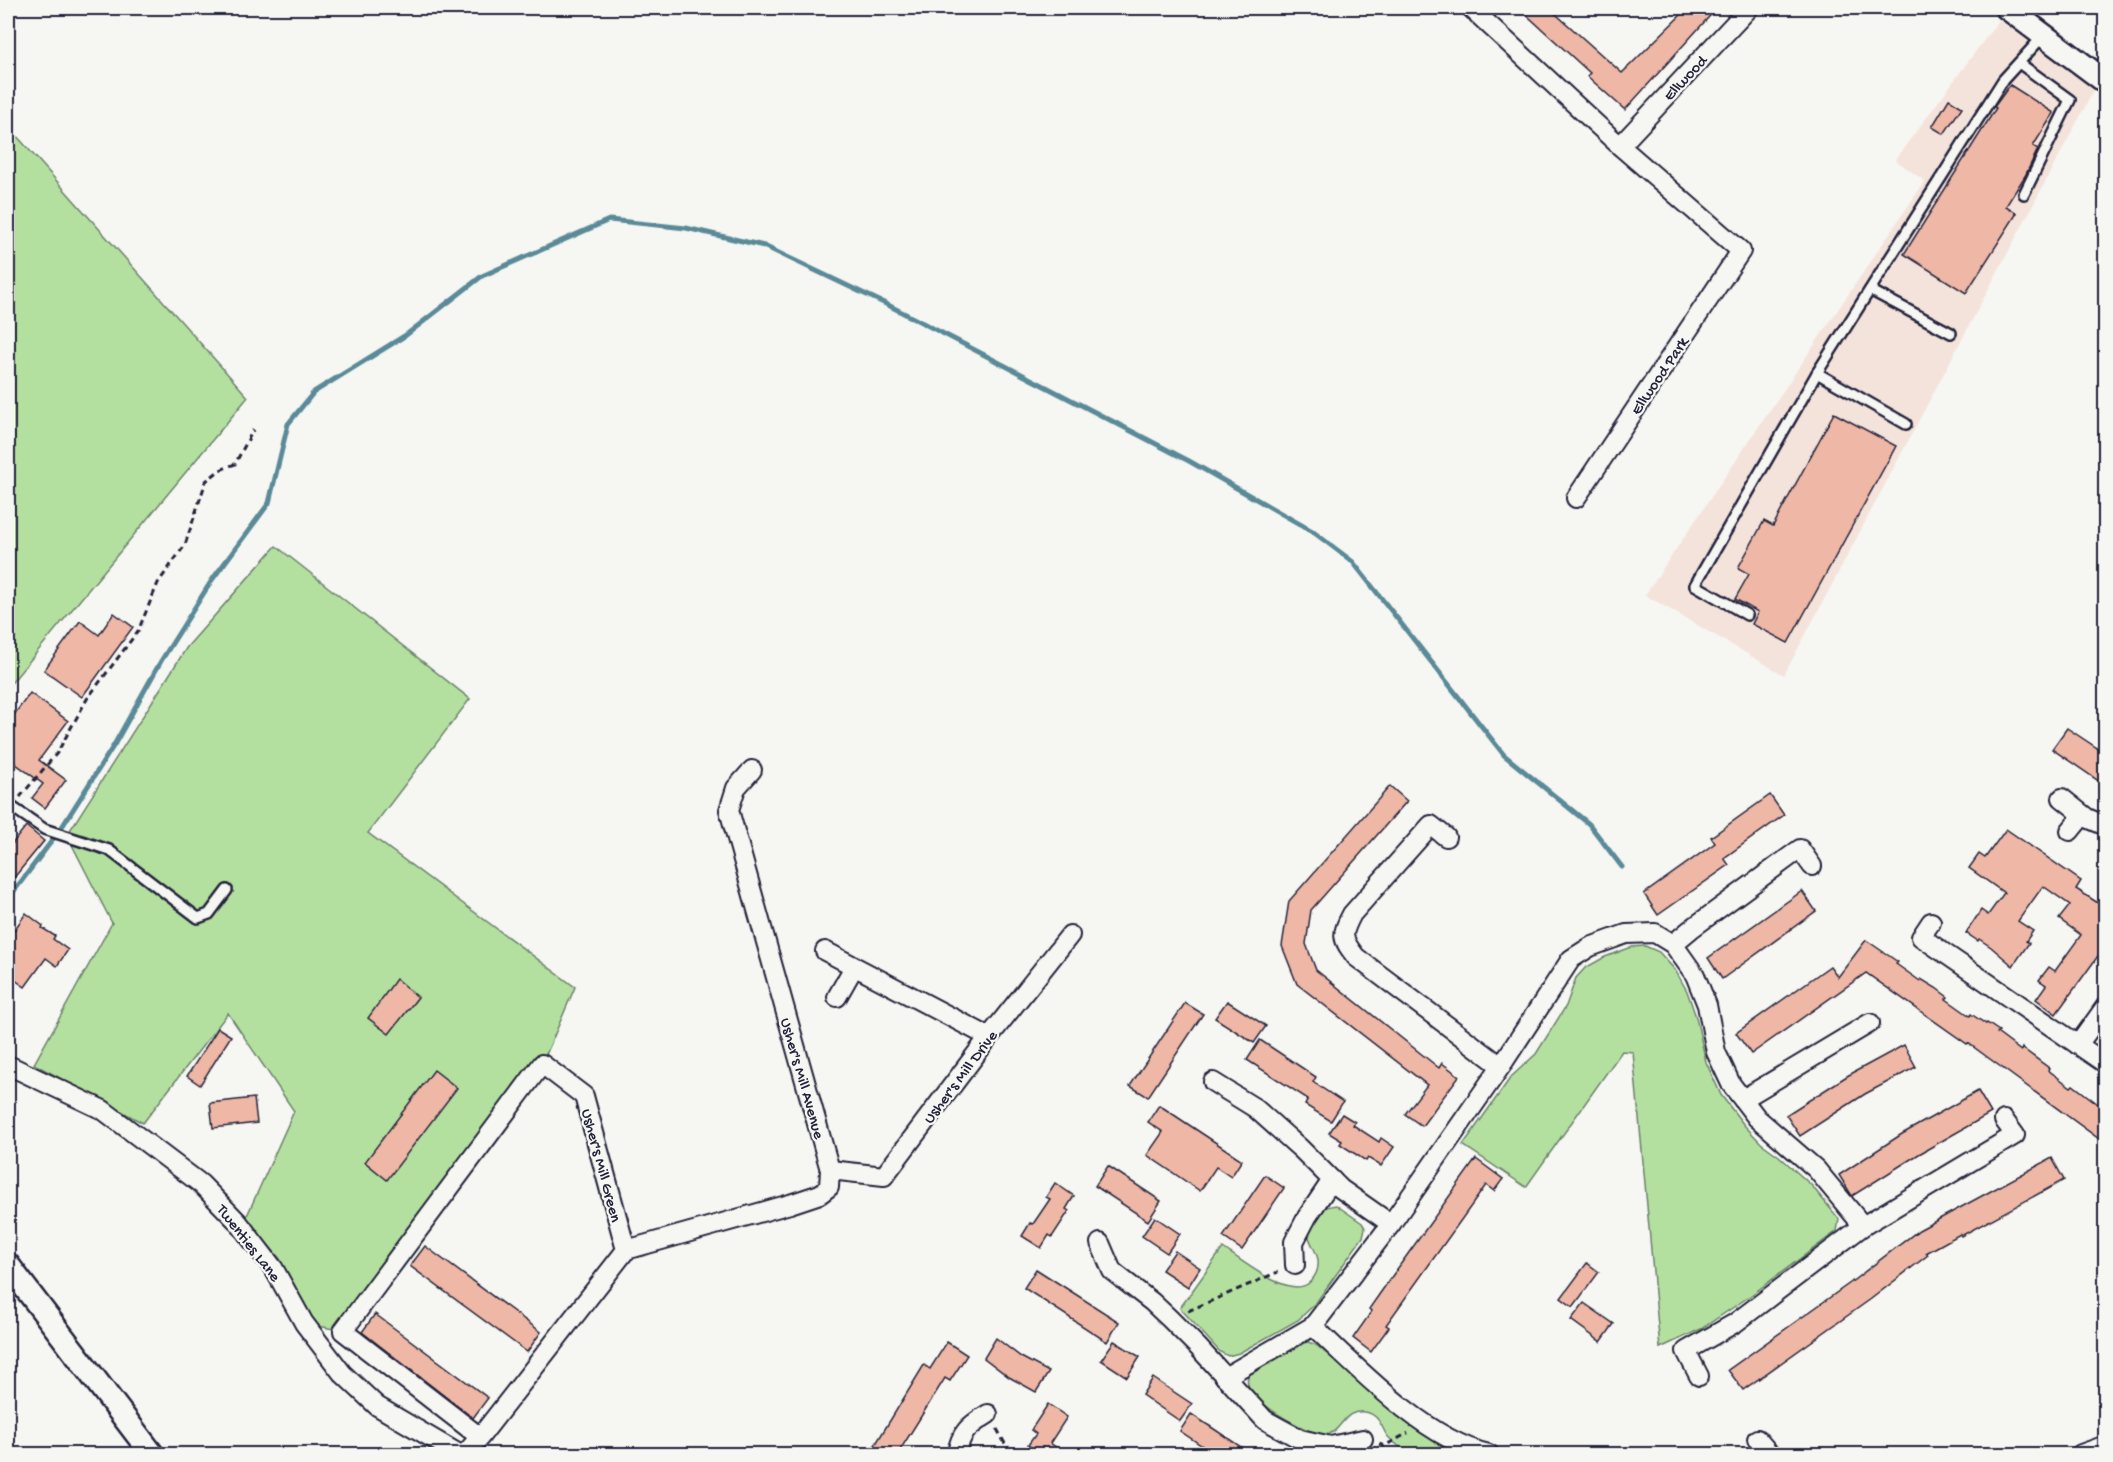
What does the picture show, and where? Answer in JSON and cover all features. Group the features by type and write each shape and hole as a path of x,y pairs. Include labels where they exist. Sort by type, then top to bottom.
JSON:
{"street":[{"path":"1471,8 1620,146"},
{"name":"Ellwood","path":"1620,146 1749,8"},
{"path":"2007,8 2102,72"},
{"name":"Ellwood Park","path":"1576,498 1741,252 1620,146"},
{"name":"Usher's Mill Avenue","path":"752,770 736,788 729,810 830,1170"},
{"path":"2062,798 2083,814 2106,826"},
{"path":"2070,831 2083,814"},
{"path":"1446,837 1431,825 1352,914 1343,930 1344,942 1356,957 1501,1066"},
{"path":"1673,944 1691,928 1800,849 1812,866"},
{"path":"1931,922 1921,937 2106,1065"},
{"path":"1225,1377 1313,1326 1391,1224 1501,1066 1571,959 1590,947 1626,934 1655,933 1673,944 1695,975 1707,1005 1716,1052 1731,1084 1757,1118 1816,1169 1863,1226"},
{"name":"Usher's Mill Drive","path":"830,1170 884,1176 988,1037 1070,935"},
{"path":"825,951 988,1037"},
{"path":"837,997 854,967"},
{"path":"2078,1045 2106,1006"},
{"path":"1743,1100 1870,1023"},
{"name":"Usher's Mill Green","path":"480,1437 344,1331 542,1064 584,1096 626,1250"},
{"name":"Twenties Lane","path":"8,1065 104,1110 201,1184 238,1222 274,1269 304,1323 342,1373 377,1406 459,1455"},
{"path":"1213,1082 1255,1108 1341,1189 1391,1224"},
{"path":"1699,1376 1686,1351 1735,1323 1863,1226 2014,1135 2004,1120"},
{"path":"465,1455 626,1250 820,1194 829,1187 830,1170"},
{"path":"1295,1265 1294,1242 1307,1217 1332,1180"},
{"path":"1100,1243 1112,1271 1170,1319 1265,1420 1300,1439 1331,1446 1364,1439"},
{"path":"8,1265 152,1455"},
{"path":"1313,1326 1374,1383 1437,1431 1472,1450 1489,1455"},
{"path":"957,1455 958,1446 967,1428 988,1414"},
{"path":"1756,1439 1770,1455"},
{"path":"2086,1454 2106,1445"}],"lane":[{"path":"1747,615 1695,585 1818,374 2003,80 2044,35"},
{"path":"2019,63 2070,99 2024,194"},
{"path":"1870,290 1951,333"},
{"path":"1818,374 1906,424"},
{"path":"12,807 44,830 77,838 109,850 198,918 209,914 227,890"}],"path":[{"path":"12,807 57,753 87,699 138,631 158,583 185,545 206,481 220,470 235,464 253,430"},
{"path":"1170,1319 1295,1265"},
{"path":"988,1414 1004,1442 1015,1455"},
{"path":"1364,1439 1384,1446 1409,1433 1437,1431"}],"shaded area":[{"path":"1999,20 2095,88 1784,675 1645,595 1925,181 1895,160"}],"green space":[{"path":"8,126 248,397 8,687"},
{"path":"276,546 470,699 368,833 575,987 542,1064 343,1331 304,1323 280,1259 246,1218 294,1111 228,1013 143,1123 34,1064 112,923 67,835 187,647"},
{"path":"1645,946 1659,952 1675,970 1687,991 1696,1017 1706,1062 1721,1095 1761,1143 1811,1185 1839,1219 1837,1231 1750,1296 1701,1329 1660,1348 1633,1052 1622,1051 1526,1187 1463,1145 1511,1077 1536,1054 1566,1006 1576,978 1585,968 1605,957 1632,947"},
{"path":"1336,1205 1362,1223 1365,1228 1363,1237 1315,1304 1298,1320 1239,1353 1228,1356 1220,1352 1180,1308 1223,1248 1266,1277 1291,1286 1302,1286 1312,1280 1318,1266 1308,1234 1322,1208"},
{"path":"1308,1342 1316,1345 1435,1442 1461,1454 1415,1455 1409,1453 1387,1436 1376,1417 1365,1412 1351,1414 1333,1432 1320,1434 1273,1411 1252,1393 1248,1383 1249,1374 1262,1363 1293,1346"}],"building":[{"path":"1519,8 1549,8 1622,73 1688,8 1717,8 1625,110 1587,76 1590,73"},
{"path":"2010,85 2054,113 2033,146 2038,149 2025,176 2006,206 2017,213 1966,293 1904,254 1996,108 1994,107"},
{"path":"1949,99 1962,107 1944,134 1932,127"},
{"path":"1834,413 1896,446 1788,643 1752,624 1758,612 1735,599 1749,574 1738,568 1764,521 1773,526"},
{"path":"114,613 133,627 82,697 44,670 80,621 99,635"},
{"path":"30,693 68,721 39,760 66,780 45,808 32,798 43,784 8,758 8,723"},
{"path":"2067,728 2106,754 2106,786 2052,749"},
{"path":"1390,786 1407,801 1311,910 1306,944 1316,970 1439,1068 1442,1063 1459,1076 1422,1126 1405,1114 1427,1085 1297,984 1282,946 1289,901"},
{"path":"1770,795 1784,815 1724,858 1729,865 1658,915 1644,894 1715,843 1711,837"},
{"path":"26,826 44,841 8,885 8,849"},
{"path":"2006,829 2081,881 2076,889 2106,908 2106,945 2056,1014 2036,999 2046,985 2039,980 2049,967 2055,971 2081,935 2059,919 2070,905 2043,886 2018,921 2033,931 2026,941 2029,943 2013,966 1991,947 1966,933 1981,910 1988,915 2004,893 1969,868 1979,854 1985,858"},
{"path":"1802,891 1816,911 1722,979 1708,958"},
{"path":"26,913 43,926 42,928 55,936 53,939 68,950 57,966 46,958 25,987 8,975 8,939"},
{"path":"1866,940 1898,962 1896,964 1920,981 1921,979 1936,988 1948,997 1946,999 1970,1016 1971,1014 1999,1031 1997,1033 2021,1051 2022,1048 2060,1079 2071,1087 2073,1085 2106,1110 2106,1144 1968,1043 1866,973 1751,1054 1736,1033 1830,966 1838,977"},
{"path":"396,979 418,997 389,1034 368,1018"},
{"path":"1227,1001 1266,1026 1254,1043 1215,1018"},
{"path":"1185,1003 1203,1014 1148,1097 1130,1086"},
{"path":"218,1028 231,1036 200,1085 187,1076"},
{"path":"1260,1040 1316,1077 1313,1082 1343,1102 1331,1121 1305,1105 1308,1099 1247,1060"},
{"path":"1904,1045 1916,1067 1865,1094 1800,1136 1786,1115 1847,1076"},
{"path":"434,1070 457,1088 387,1180 365,1162"},
{"path":"1978,1091 1991,1113 1852,1196 1839,1175 1902,1134"},
{"path":"254,1098 257,1123 213,1128 210,1103"},
{"path":"1159,1105 1242,1160 1231,1177 1216,1167 1200,1191 1147,1155 1163,1132 1148,1122"},
{"path":"1342,1114 1355,1122 1353,1125 1379,1142 1381,1138 1394,1147 1381,1166 1368,1158 1366,1161 1340,1144 1342,1141 1329,1133"},
{"path":"2052,1158 2064,1180 1926,1253 1928,1255 1871,1299 1743,1390 1728,1370 1850,1283 1919,1230"},
{"path":"1476,1159 1503,1179 1494,1191 1486,1185 1386,1325 1389,1327 1371,1352 1353,1338 1372,1311 1369,1309"},
{"path":"1108,1166 1161,1201 1148,1221 1095,1186"},
{"path":"1265,1175 1284,1188 1242,1250 1223,1237"},
{"path":"1055,1183 1074,1196 1066,1209 1069,1211 1052,1237 1049,1235 1041,1248 1022,1236 1050,1199 1046,1197"},
{"path":"1155,1217 1180,1234 1167,1253 1142,1236"},
{"path":"425,1246 541,1332 527,1352 410,1266"},
{"path":"1175,1251 1200,1268 1188,1287 1162,1270"},
{"path":"1587,1263 1599,1272 1573,1307 1561,1298"},
{"path":"1036,1269 1119,1322 1107,1342 1024,1288"},
{"path":"1584,1303 1614,1324 1601,1342 1571,1320"},
{"path":"375,1314 488,1398 473,1418 362,1332"},
{"path":"996,1338 1021,1357 1049,1372 1036,1392 1009,1377 984,1358"},
{"path":"1114,1341 1140,1357 1127,1377 1101,1360"},
{"path":"947,1342 967,1355 950,1381 945,1378 897,1455 869,1455 924,1365 930,1369"},
{"path":"1153,1378 1192,1404 1180,1421 1142,1395"},
{"path":"1048,1404 1067,1417 1050,1443 1068,1455 1042,1455 1028,1445 1036,1434 1031,1430"},
{"path":"1191,1414 1253,1455 1216,1455 1180,1431"}],"waterway":[{"path":"8,899 60,830 114,745 161,661 212,580 269,503 288,424 314,392 406,335 482,276 609,220 686,228 764,246 890,306 1189,461 1312,531 1353,562 1504,755 1589,824 1622,867"}]}
